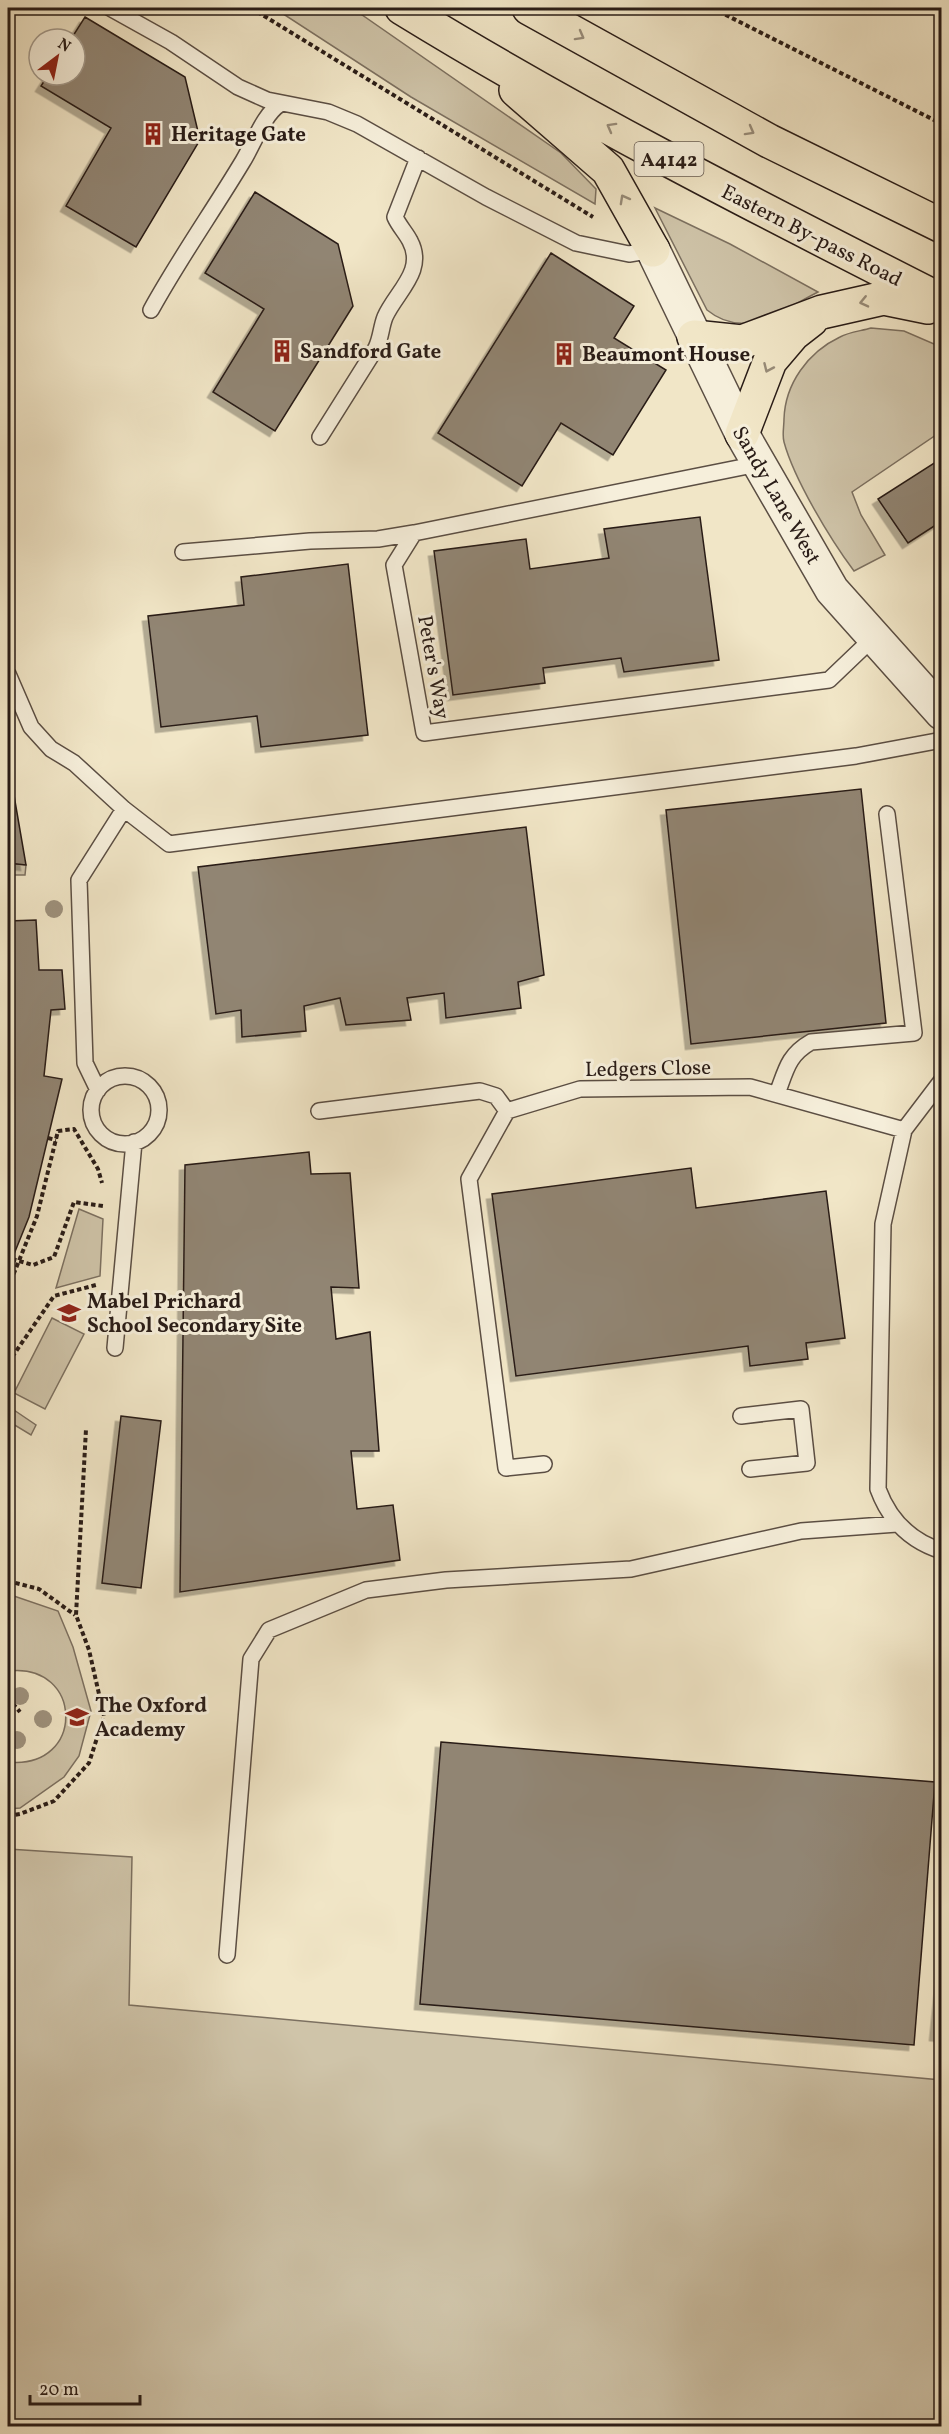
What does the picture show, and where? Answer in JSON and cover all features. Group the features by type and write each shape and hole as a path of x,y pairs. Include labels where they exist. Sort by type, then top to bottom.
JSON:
{"highway":[{"name":"Eastern By-pass Road","path":"402,8 742,200 942,300"},
{"path":"529,8 769,141 942,226"},
{"path":"466,46 608,170 653,250"},
{"path":"694,337 742,342 822,312 884,298 942,310"},
{"path":"742,434 770,361 793,334 822,312"}],"street":[{"name":"Sandy Lane West","path":"653,250 742,434 832,590 942,713"}],"lane":[{"path":"110,8 171,42 238,87 280,104 328,112 357,124 486,197 576,243 629,255 653,250"},
{"path":"151,310 173,271 243,162 270,110 280,104"},
{"path":"320,437 376,348 381,338 385,318 412,272 415,260 410,240 400,228 395,217 418,158"},
{"path":"183,552 310,541 378,538 758,464"},
{"name":"Peter's Way","path":"414,532 394,565 424,733 829,680 874,637"},
{"path":"8,674 31,727 51,749 74,763 124,809 168,844 856,756 942,740"},
{"path":"98,1090 85,1063 79,880 124,809"},
{"path":"777,1094 791,1057 798,1049 811,1041 914,1033 887,814"},
{"path":"129,1076 140,1079 150,1086 156,1095 159,1107 158,1119 153,1129 145,1137 134,1142 114,1141 98,1129 92,1109 93,1099 98,1090 106,1082 117,1077 129,1076"},
{"path":"942,1080 904,1130 883,1224 878,1489 884,1506 897,1524 915,1538 942,1551"},
{"name":"Ledgers Close","path":"507,1111 580,1089 750,1087 904,1130"},
{"path":"319,1111 480,1091 496,1095 507,1111 469,1179 506,1468 544,1464"},
{"path":"115,1348 134,1142"},
{"path":"741,1416 801,1409 807,1463 750,1469"},
{"path":"227,1955 250,1659 269,1630 366,1590 446,1580 631,1569 801,1531 897,1524"}],"path":[{"path":"251,8 580,210"},
{"path":"712,8 942,124"},
{"path":"8,1288 37,1216 58,1131 74,1129 99,1169 104,1188"},
{"path":"48,1138 56,1140"},
{"path":"12,1258 33,1265 54,1257 74,1202 109,1207 107,1198"},
{"path":"8,1363 54,1296 105,1282"},
{"path":"8,1816 20,1814 54,1801 88,1763 104,1716 89,1650 76,1615 86,1429"},
{"path":"8,1581 39,1589 76,1615"},
{"path":"8,1698 20,1712"}],"shaded area":[{"path":"274,8 352,8 561,153 596,189 595,204 411,97"},
{"path":"655,208 730,244 818,292 777,314 749,323 735,323 721,319 707,310"},
{"path":"871,328 904,331 941,347 941,435 939,433 852,492 861,515 885,555 854,571 834,543 804,491 784,442 784,419 789,394 800,370 808,360 828,343 851,333"},
{"path":"8,863 26,865 25,875 8,875"},
{"path":"79,1209 103,1219 100,1276 56,1288"},
{"path":"52,1318 84,1334 45,1409 14,1393"},
{"path":"8,1406 36,1425 31,1435 8,1421"},
{"path":"8,1451 10,1451 9,1566 8,1566"},
{"path":"8,1594 58,1611 73,1647 91,1711 79,1756 64,1777 20,1808 8,1809 8,1762 34,1760 52,1750 62,1734 66,1716 62,1698 51,1683 33,1673 8,1671"},
{"name":"The Oxford Academy","path":"8,1849 132,1857 129,2005 941,2080 941,2426 8,2426"}],"building":[{"name":"Heritage Gate","path":"85,17 185,77 200,140 136,247 66,206 111,128 43,87 87,87 87,27 79,27"},
{"name":"Sandford Gate","path":"255,192 338,244 353,306 275,431 213,392 264,309 205,273"},
{"name":"Beaumont House","path":"551,253 634,306 614,338 666,370 613,455 561,423 522,486 438,433"},
{"path":"942,458 942,521 908,543 878,499"},
{"path":"700,517 719,660 624,672 621,658 543,668 545,683 453,695 434,551 526,539 530,569 609,558 604,529"},
{"path":"348,564 368,735 261,747 257,716 161,727 148,616 244,605 241,577"},
{"path":"8,771 10,772 26,865 8,863"},
{"path":"861,789 886,1023 691,1044 666,810"},
{"path":"526,827 544,975 518,982 521,1008 446,1018 444,993 407,998 411,1020 346,1025 340,998 304,1006 306,1031 242,1037 241,1010 216,1014 198,867"},
{"path":"36,920 39,970 62,970 65,1009 51,1010 44,1076 62,1079 29,1217 8,1269 8,921"},
{"path":"309,1152 311,1174 350,1173 359,1288 331,1287 336,1339 370,1332 379,1451 351,1451 357,1509 393,1505 400,1560 180,1592 185,1165"},
{"path":"691,1168 696,1208 826,1191 845,1338 806,1343 808,1359 750,1366 748,1346 516,1376 492,1194"},
{"path":"121,1416 161,1421 141,1588 102,1583"},
{"path":"441,1742 935,1782 914,2045 420,2004"},
{"path":"942,1967 942,2036 935,2035"}],"place":[{"name":"Heritage Gate","path":"153,134"},
{"name":"Sandford Gate","path":"282,351"},
{"name":"Beaumont House","path":"564,354"},
{"name":"Mabel Prichard School Secondary Site","path":"69,1313"},
{"name":"The Oxford Academy","path":"77,1717"}]}
